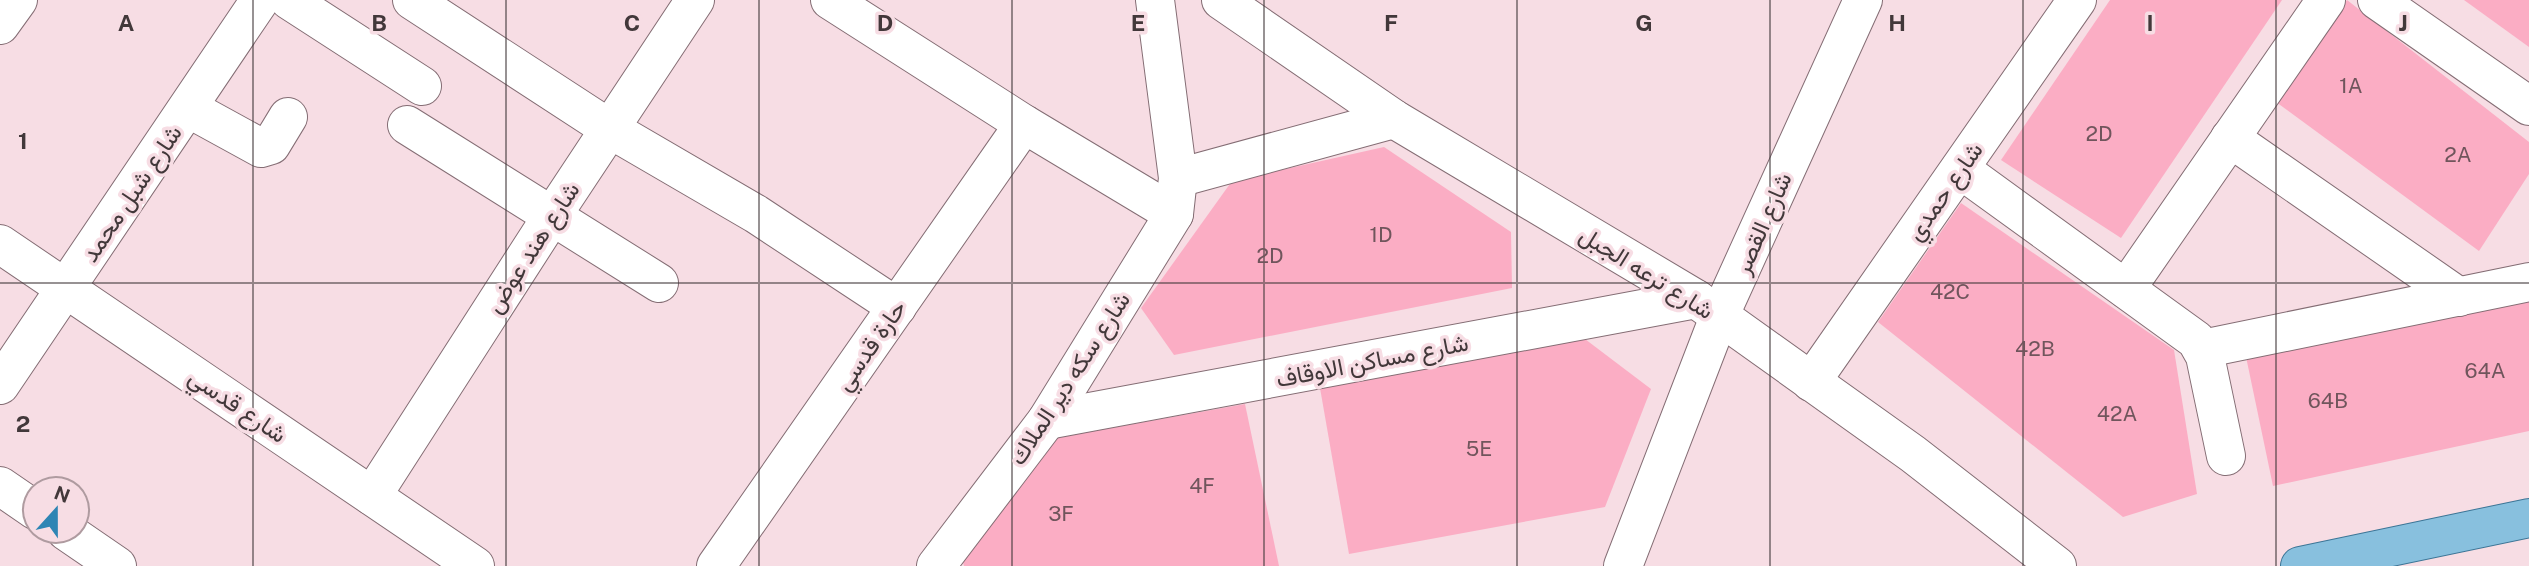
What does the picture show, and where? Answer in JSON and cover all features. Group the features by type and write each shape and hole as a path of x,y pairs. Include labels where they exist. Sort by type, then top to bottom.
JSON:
{"main road":[{"path":"2300,566 2529,518"}],"street":[{"path":"0,25 18,0"},
{"name":"شارع شبل محمد","path":"0,385 260,0"},
{"path":"289,0 422,86"},
{"path":"412,0 610,129 756,214 897,307"},
{"name":"شارع هند عوض","path":"372,496 695,0"},
{"path":"830,0 1024,124 1176,196 1394,119"},
{"path":"1155,0 1176,196"},
{"name":"شارع ترعه الجبل","path":"1221,0 1394,119 1708,308 1913,454 2057,566"},
{"name":"شارع القصر","path":"1623,566 1708,308 1863,0"},
{"name":"شارع حمدي","path":"1811,382 2077,0"},
{"path":"2126,289 2326,0"},
{"path":"2377,0 2529,106"},
{"path":"188,108 261,148 271,145 288,117"},
{"name":"حارة قدسي","path":"716,566 1024,124"},
{"path":"407,125 659,283"},
{"path":"2230,138 2459,297"},
{"path":"1960,169 2196,340 2202,349 2226,456"},
{"name":"شارع سكه دير الملاك","path":"936,566 1047,420 1176,196"},
{"name":"شارع قدسي","path":"0,244 475,566"},
{"path":"2202,349 2529,282"},
{"name":"شارع مساكن الاوقاف","path":"1047,420 1708,308"},
{"path":"0,486 21,500"},
{"path":"86,545 117,566"}],"building":[{"path":"2110,0 2282,0 2121,238 2001,160"},
{"path":"2347,0 2529,142 2529,174 2479,251 2276,102"},
{"path":"2464,0 2529,0 2529,47"},
{"path":"1384,147 1511,232 1512,288 1174,355 1141,308 1232,181"},
{"path":"1961,203 2174,350 2197,494 2123,517 1878,322"},
{"path":"2529,294 2529,431 2273,486 2245,352"},
{"path":"1581,336 1651,389 1605,507 1349,554 1320,388"},
{"path":"1245,404 1279,566 964,566 963,562 1049,439"}]}
